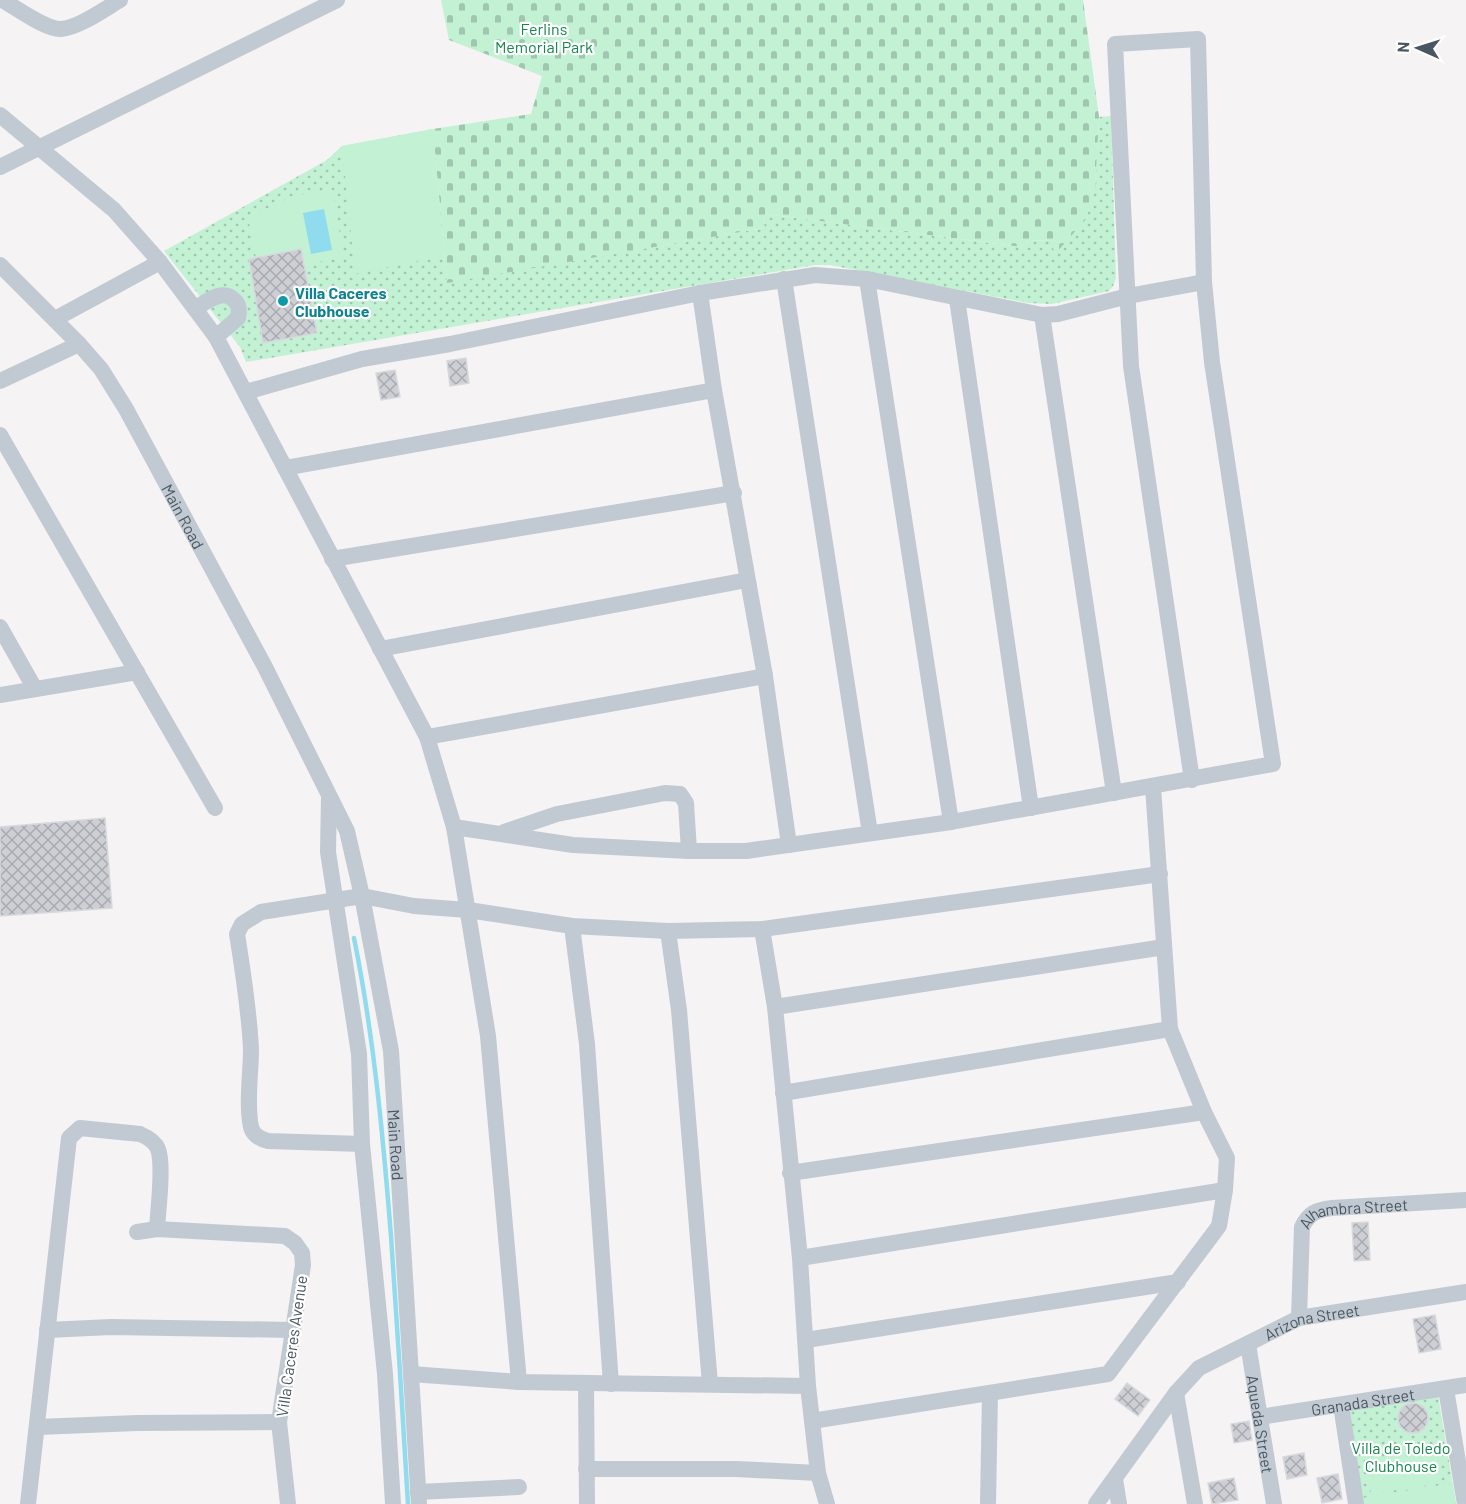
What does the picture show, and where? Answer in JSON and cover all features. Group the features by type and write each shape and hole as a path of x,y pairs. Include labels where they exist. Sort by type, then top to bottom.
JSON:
{"street":[{"path":"2,0 50,27 60,29 72,27 120,0"},
{"path":"0,167 337,0"},
{"path":"454,827 573,845 689,851 746,851 951,822 1192,780 1273,764 1212,362 1203,282 1198,39 1114,44 1131,366 1192,780"},
{"path":"0,116 114,210 160,262 216,337 427,737 454,827 488,1036 519,1382"},
{"path":"55,320 160,262"},
{"name":"Main Road","path":"0,265 101,369 160,471 347,831 362,896 391,1051 419,1498"},
{"path":"246,392 362,359 450,344 700,293 814,275 867,279 1042,315 1058,314 1128,296 1203,282"},
{"path":"784,279 870,833"},
{"path":"867,279 951,822"},
{"path":"700,293 714,390 765,676 789,845"},
{"path":"196,308 219,295 230,296 234,299 239,308 238,318 216,337"},
{"path":"957,298 1031,808"},
{"path":"1042,315 1114,793"},
{"path":"0,381 79,344"},
{"path":"285,468 714,390"},
{"path":"0,435 215,808"},
{"path":"332,558 734,493"},
{"path":"380,649 747,580"},
{"path":"0,627 35,689"},
{"path":"0,695 137,672"},
{"path":"427,737 765,676"},
{"path":"812,1421 1108,1374 1219,1226 1227,1158 1204,1113 1170,1029 1153,787"},
{"name":"Main Road","path":"329,793 328,852 359,1054 362,1144 385,1374 393,1504"},
{"path":"501,833 557,814 665,793 680,794 686,803 689,851"},
{"path":"362,1144 268,1141 259,1138 252,1130 249,1114 252,1073 250,1039 237,934 242,924 261,912 362,896 414,906 468,910 572,926 668,932 762,929 1160,874"},
{"path":"572,926 587,1044 610,1384"},
{"path":"762,929 775,1007 800,1258 808,1386 818,1473 827,1504"},
{"path":"668,932 679,1010 710,1384"},
{"path":"775,1007 1164,946"},
{"path":"783,1093 1170,1029"},
{"path":"790,1173 1204,1113"},
{"path":"28,1504 69,1138 80,1128 140,1134 149,1138 158,1148 160,1165 158,1229"},
{"path":"800,1258 1225,1190"},
{"name":"Alhambra Street","path":"1299,1318 1302,1227 1308,1216 1317,1210 1332,1208 1466,1200"},
{"name":"Villa Caceres Avenue","path":"136,1232 158,1229 285,1236 295,1243 302,1253 303,1265 279,1422 288,1504"},
{"path":"806,1340 1179,1282"},
{"name":"Arizona Street","path":"1096,1504 1176,1393 1199,1368 1299,1318 1466,1292"},
{"path":"47,1330 111,1327 292,1330"},
{"name":"Aqueda Street","path":"1248,1344 1274,1504"},
{"path":"411,1374 519,1382 808,1386"},
{"path":"586,1383 587,1504"},
{"name":"Granada Street","path":"1260,1417 1466,1385"},
{"path":"1446,1389 1465,1504"},
{"path":"988,1504 990,1393"},
{"path":"1176,1393 1195,1504"},
{"path":"1341,1405 1356,1504"},
{"path":"38,1427 137,1423 279,1422"},
{"path":"586,1469 736,1469 818,1473"},
{"path":"1115,1479 1119,1504"},
{"path":"419,1498 519,1487"}],"green space":[{"name":"Ferlins Memorial Park","path":"441,0 1083,0 1099,117 1095,191 1086,219 1056,253 1048,241 1028,240 1021,247 765,214 764,228 447,283 433,129 531,114 542,76 449,40"},
{"path":"1111,116 1116,278 1109,291 1052,304 1028,303 830,265 815,265 246,362 240,347 164,251 327,160 342,146 433,129 447,282 764,228 765,214 1021,247 1028,240 1048,241 1095,190 1099,117"},
{"path":"433,129 444,256 355,274 342,146"},
{"path":"332,189 344,257 304,265 301,249 256,258 248,218 293,196"},
{"name":"Villa de Toledo Clubhouse","path":"1438,1395 1456,1504 1362,1504 1347,1411"},
{"path":"1437,1452 1442,1483 1371,1494 1366,1464"},
{"path":"1453,1483 1456,1504 1362,1504 1361,1498"}],"water":[{"path":"324,209 332,250 311,254 303,213"}],"building":[{"name":"Villa Caceres Clubhouse","path":"301,249 317,333 263,343 249,259"},
{"path":"466,358 469,383 450,386 447,361"},
{"path":"395,370 400,397 381,400 376,373"},
{"path":"105,818 112,908 0,916 0,827"},
{"path":"1368,1222 1370,1260 1354,1261 1352,1223"},
{"path":"1435,1315 1441,1349 1419,1353 1413,1319"},
{"path":"1127,1383 1150,1400 1138,1416 1115,1399"},
{"path":"1413,1403 1424,1407 1428,1418 1424,1429 1413,1433 1402,1429 1398,1418 1402,1407"},
{"path":"1249,1421 1252,1440 1234,1443 1231,1424"},
{"path":"1304,1453 1307,1475 1287,1479 1283,1457"},
{"path":"1338,1474 1342,1499 1322,1503 1317,1478"},
{"path":"1234,1478 1238,1500 1212,1504 1208,1483"}],"waterway":[{"path":"354,938 372,1049 385,1161 408,1504"}],"place":[{"name":"Villa Caceres Clubhouse","path":"283,301"}]}
